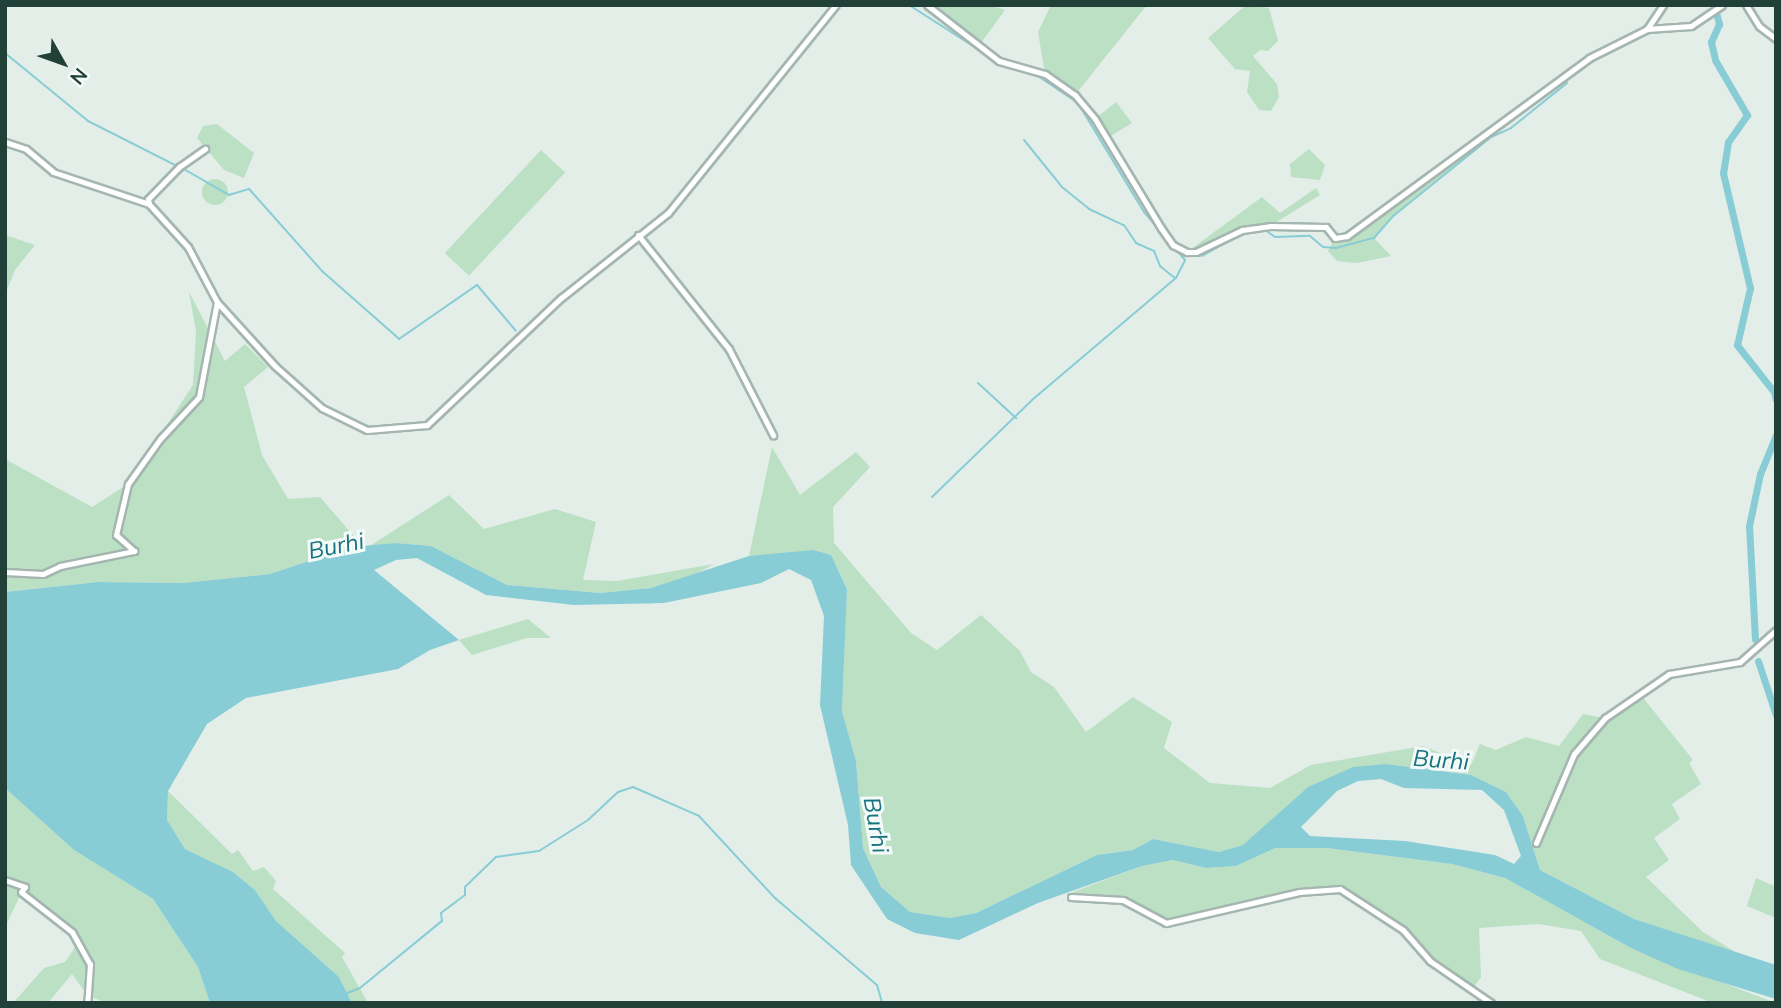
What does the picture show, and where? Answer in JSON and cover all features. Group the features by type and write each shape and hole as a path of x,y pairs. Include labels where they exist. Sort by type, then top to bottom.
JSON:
{"street":[{"path":"5,142 26,149 53,173 149,204 188,247 217,302 275,366 322,408 367,430 427,425 561,298 668,213 836,5"},
{"path":"927,5 999,61 1045,74 1075,95 1089,110 1173,245 1186,252 1196,252 1242,230 1270,226 1326,227 1335,238 1347,236 1367,225 1558,78 1647,29 1692,26 1722,5"},
{"path":"1647,29 1663,5"},
{"path":"1746,5 1759,26 1776,39"},
{"path":"149,204 148,199 179,167 205,149"},
{"path":"638,235 729,349 773,435"},
{"path":"5,575 18,576 134,551 116,535 128,484 160,439 199,397 217,302"},
{"path":"1536,844 1574,754 1605,718 1669,674 1740,662 1776,630"},
{"path":"5,880 25,887 21,892 72,932 90,964 87,1003"},
{"path":"1071,897 1123,900 1166,923 1299,892 1340,889 1403,930 1430,961 1491,1003"}],"green space":[{"path":"927,5 989,5 1005,10 978,47"},
{"path":"1051,5 1147,5 1075,95 1045,74 1038,32"},
{"path":"1246,5 1269,8 1278,41 1268,51 1260,50 1253,56 1277,84 1279,97 1271,111 1259,110 1247,92 1250,71 1235,69 1208,38"},
{"path":"1116,102 1132,123 1106,139 1095,119"},
{"path":"217,124 254,153 244,178 224,170 197,138 203,126"},
{"path":"1487,133 1491,137 1392,217 1374,238 1391,256 1357,263 1337,261 1328,251 1335,238 1367,225"},
{"path":"1309,149 1325,165 1320,180 1291,177 1290,164"},
{"path":"541,150 565,173 469,276 445,253"},
{"path":"215,179 224,183 228,192 224,201 215,205 206,201 202,192 206,183"},
{"path":"1316,188 1320,195 1270,226 1242,230 1196,252 1187,252 1262,197 1280,213"},
{"path":"5,235 35,245 15,270 5,295"},
{"path":"189,292 225,361 245,344 268,367 244,387 262,455 288,499 320,497 365,549 351,547 270,574 183,583 98,582 5,592 5,459 92,507 128,484 193,385 196,331"},
{"path":"772,447 800,495 856,452 870,467 833,507 834,543 911,633 937,650 981,615 1020,651 1031,672 1054,687 1086,732 1133,697 1172,722 1164,748 1210,783 1270,788 1311,765 1423,746 1471,765 1480,744 1496,750 1526,737 1559,746 1583,714 1605,718 1640,694 1693,760 1689,763 1701,784 1672,804 1680,819 1654,838 1669,860 1646,877 1703,932 1737,953 1634,919 1540,870 1523,816 1506,792 1471,775 1386,764 1308,787 1244,845 1219,852 1153,839 1133,850 1097,855 976,913 950,918 910,912 881,887 863,848 856,761 842,711 847,588 830,554 749,556"},
{"path":"449,495 484,529 555,509 596,522 583,580 617,581 714,564 689,578 651,588 600,593 507,585 431,546 396,543 365,549"},
{"path":"528,619 551,638 527,638 472,655 459,640"},
{"path":"5,788 74,850 153,899 198,967 210,1003 108,1003 88,996 72,974 48,1003 13,1003 44,968 65,962 78,943 51,911 21,893 5,928"},
{"path":"168,791 232,854 238,850 253,871 264,867 276,881 273,889 345,953 342,957 368,1003 352,1003 339,977 276,921 255,890 233,872 185,849 167,820"},
{"path":"1275,848 1327,848 1452,864 1505,878 1631,948 1776,1003 1713,1003 1600,959 1581,931 1539,924 1479,928 1481,977 1471,991 1449,970 1430,961 1403,930 1340,889 1299,892 1166,923 1123,900 1071,897 1073,892 1142,866 1173,860 1206,868 1236,866"},
{"path":"1756,878 1776,887 1776,918 1747,906"}],"water":[{"path":"396,543 431,546 507,585 600,593 651,588 749,556 813,550 831,555 847,589 842,711 856,761 863,848 881,887 910,912 950,918 976,913 1097,855 1133,850 1153,839 1219,852 1243,845 1308,787 1353,767 1386,764 1471,775 1506,792 1523,816 1540,870 1634,919 1776,965 1776,999 1678,969 1631,948 1505,878 1452,864 1327,848 1275,848 1236,866 1206,868 1173,860 1142,866 1038,903 959,940 915,933 887,919 851,865 848,825 820,705 824,616 811,580 789,569 761,583 664,603 574,605 486,595 417,558 396,560 374,570 459,640 430,650 398,669 246,698 207,724 168,791 167,820 185,849 233,872 255,890 276,921 339,977 352,1003 210,1003 198,967 153,899 74,850 5,788 5,592 98,582 183,583 270,574 351,547","holes":["1381,779 1404,788 1482,790 1504,810 1521,856 1514,864 1495,855 1405,841 1310,836 1301,827 1337,791 1358,781"]}],"waterway":[{"path":"909,5 998,62"},
{"path":"1714,5 1719,24 1711,42 1715,60 1747,115 1728,142 1723,173 1750,288 1737,345 1774,392 1776,400"},
{"path":"5,53 88,121 177,166"},
{"path":"932,497 1032,400 1176,278 1185,260 1144,212 1078,103 1038,76 1016,69"},
{"path":"1202,256 1243,233 1265,230 1275,237 1310,236 1323,247 1336,248 1374,238 1392,217 1491,137 1511,128 1567,83"},
{"path":"1024,140 1062,187 1089,209 1124,225 1136,243 1154,251 1160,266 1175,278"},
{"path":"182,168 229,195 249,189 322,271 399,339 477,285 516,331"},
{"path":"978,383 1016,418"},
{"path":"1755,639 1749,526 1760,474 1776,435"},
{"path":"1758,661 1776,715"},
{"path":"347,993 360,988 442,921 441,913 465,895 465,887 496,857 539,851 588,820 618,792 633,787 699,816 775,898 877,985 882,1003"}],"water label":[{"name":"Burhi","path":"336,546"},
{"name":"Burhi","path":"1441,760"},
{"name":"Burhi","path":"876,825"}]}
